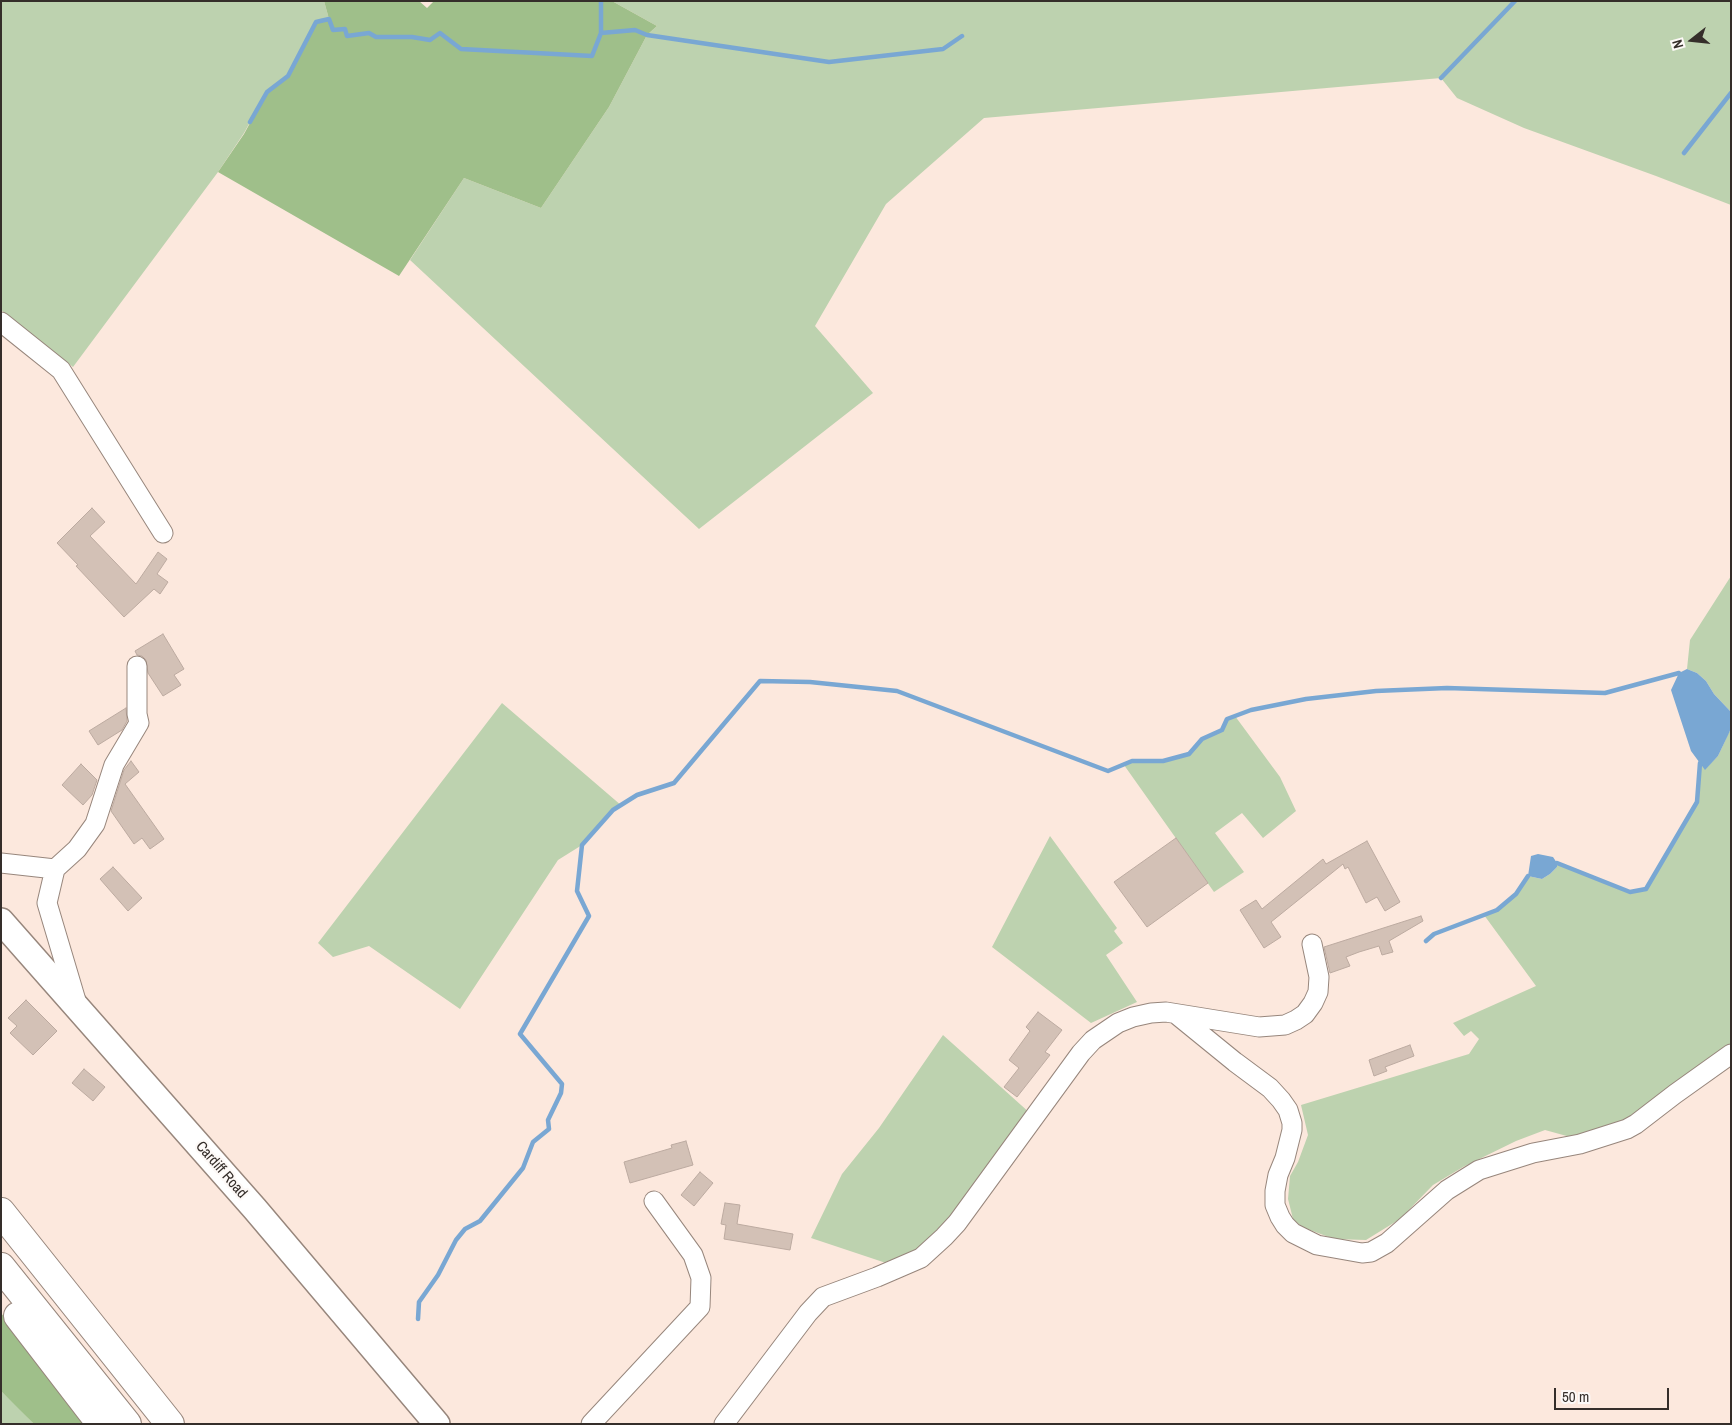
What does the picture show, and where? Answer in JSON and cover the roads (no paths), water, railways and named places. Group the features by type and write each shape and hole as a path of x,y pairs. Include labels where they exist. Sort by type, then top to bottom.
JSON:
{"highway":[{"path":"1,1212 170,1424"},
{"path":"1,1267 127,1424"},
{"path":"1,1295 101,1424"}],"main road":[{"name":"Cardiff Road","path":"1,921 256,1209 437,1424"}],"lane":[{"path":"1,322 61,370 163,533"},
{"path":"78,1008 47,903 55,869 77,849 96,824 114,765 139,722 137,714 137,666"},
{"path":"1,863 55,869"},
{"path":"724,1424 808,1313 823,1297 921,1258 944,1237 957,1223 1081,1053 1093,1040 1118,1023 1151,1013 1166,1012 1259,1027 1285,1025 1305,1014 1318,992 1319,977 1312,944"},
{"path":"1175,1014 1270,1088 1288,1110 1292,1130 1275,1191 1275,1205 1285,1225 1294,1234 1317,1245 1362,1253 1370,1252 1387,1243 1447,1190 1479,1170 1524,1155 1580,1144 1627,1129 1731,1054"},
{"path":"591,1424 700,1307 701,1278 693,1255 654,1201"}],"water":[{"path":"1687,669 1697,673 1706,681 1714,694 1731,712 1731,728 1729,733 1718,756 1705,770 1691,751 1671,690 1679,673"},
{"path":"1538,854 1553,857 1557,863 1557,867 1542,879 1528,876 1531,856"}],"waterway":[{"path":"601,1 601,33"},
{"path":"1441,78 1515,1"},
{"path":"250,122 267,92 288,76 316,22 329,19 333,30 345,29 347,36 369,33 376,37 412,37 430,40 440,33 461,49 592,56 601,33 635,30 647,35 829,62 943,49 962,36"},
{"path":"1684,153 1731,93"},
{"path":"418,1319 419,1302 438,1275 456,1240 465,1229 480,1221 523,1168 533,1142 549,1129 548,1120 561,1093 562,1084 520,1034 589,916 577,891 582,845 613,810 637,795 674,783 760,681 810,682 897,691 1108,771 1132,761 1163,761 1189,754 1202,739 1222,730 1227,719 1251,710 1306,699 1376,691 1447,688 1605,693 1679,673"},
{"path":"1557,863 1630,892 1646,889 1697,802 1700,763"},
{"path":"1426,941 1434,934 1497,910 1516,894 1528,876"}]}
